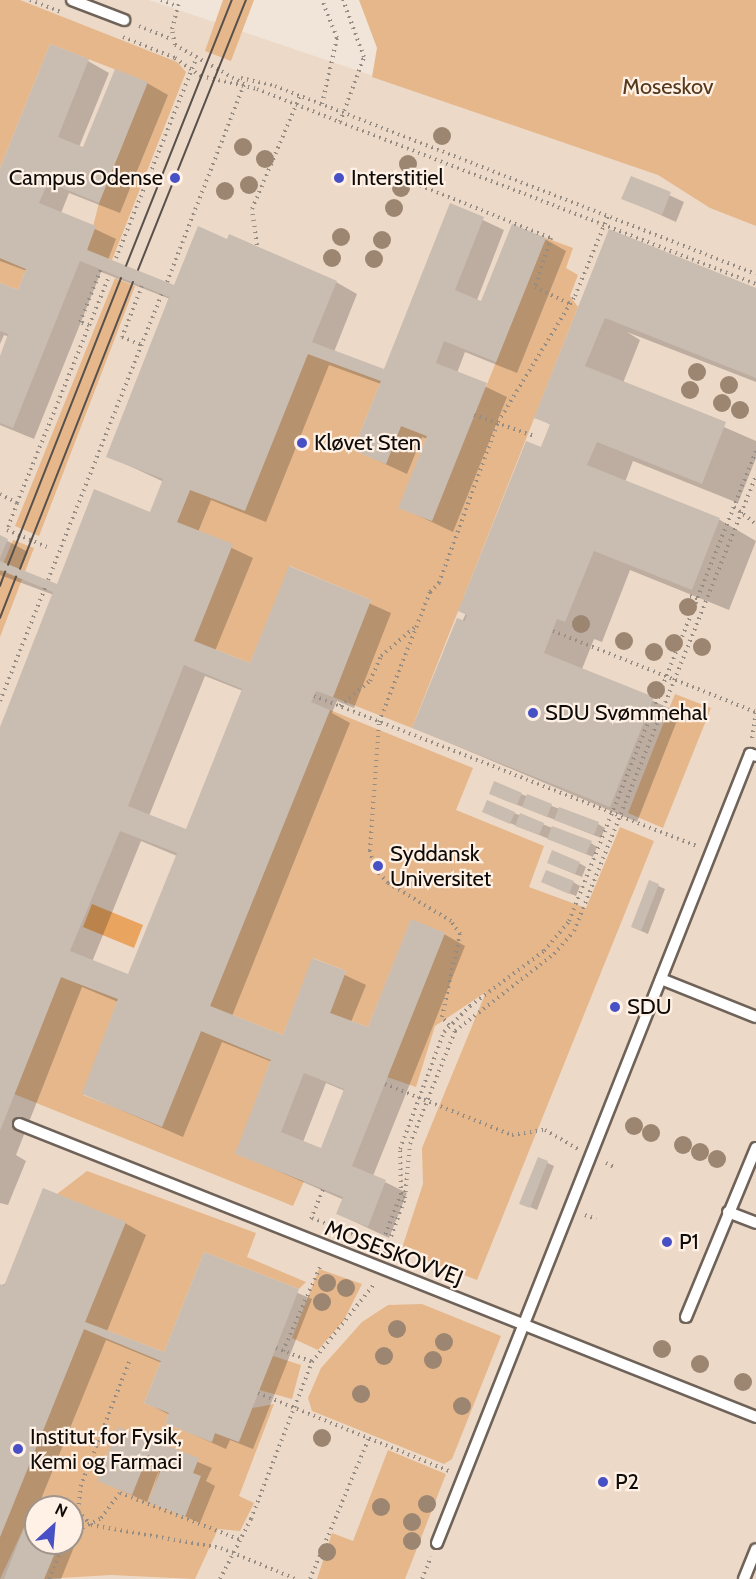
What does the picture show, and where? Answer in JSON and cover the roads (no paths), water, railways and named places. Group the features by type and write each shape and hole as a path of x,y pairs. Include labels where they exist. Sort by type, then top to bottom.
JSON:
{"lane":[{"path":"72,0 124,20"},
{"path":"437,1543 711,851 753,755"},
{"path":"661,979 756,1017"},
{"name":"MOSESKOVVEJ","path":"19,1124 303,1239 756,1417"},
{"path":"686,1317 756,1148"},
{"path":"728,1212 756,1223"},
{"path":"744,1579 756,1550"}],"tram line":[{"path":"126,266 232,0"},
{"path":"138,270 246,0"},
{"path":"8,565 121,278"},
{"path":"20,569 133,282"},
{"path":"0,586 5,572"},
{"path":"0,618 16,577"}],"place":[{"name":"Campus Odense","path":"175,178"},
{"name":"Interstitiel","path":"339,178"},
{"name":"Kløvet Sten","path":"302,443"},
{"name":"SDU Svømmehal","path":"533,713"},
{"name":"Syddansk Universitet","path":"378,866"},
{"name":"SDU","path":"615,1007"},
{"name":"P1","path":"667,1242"},
{"name":"Institut for Fysik, Kemi og Farmaci","path":"18,1449"},
{"name":"P2","path":"603,1482"}],"park label":[{"name":"Moseskov","path":"668,87"}]}
